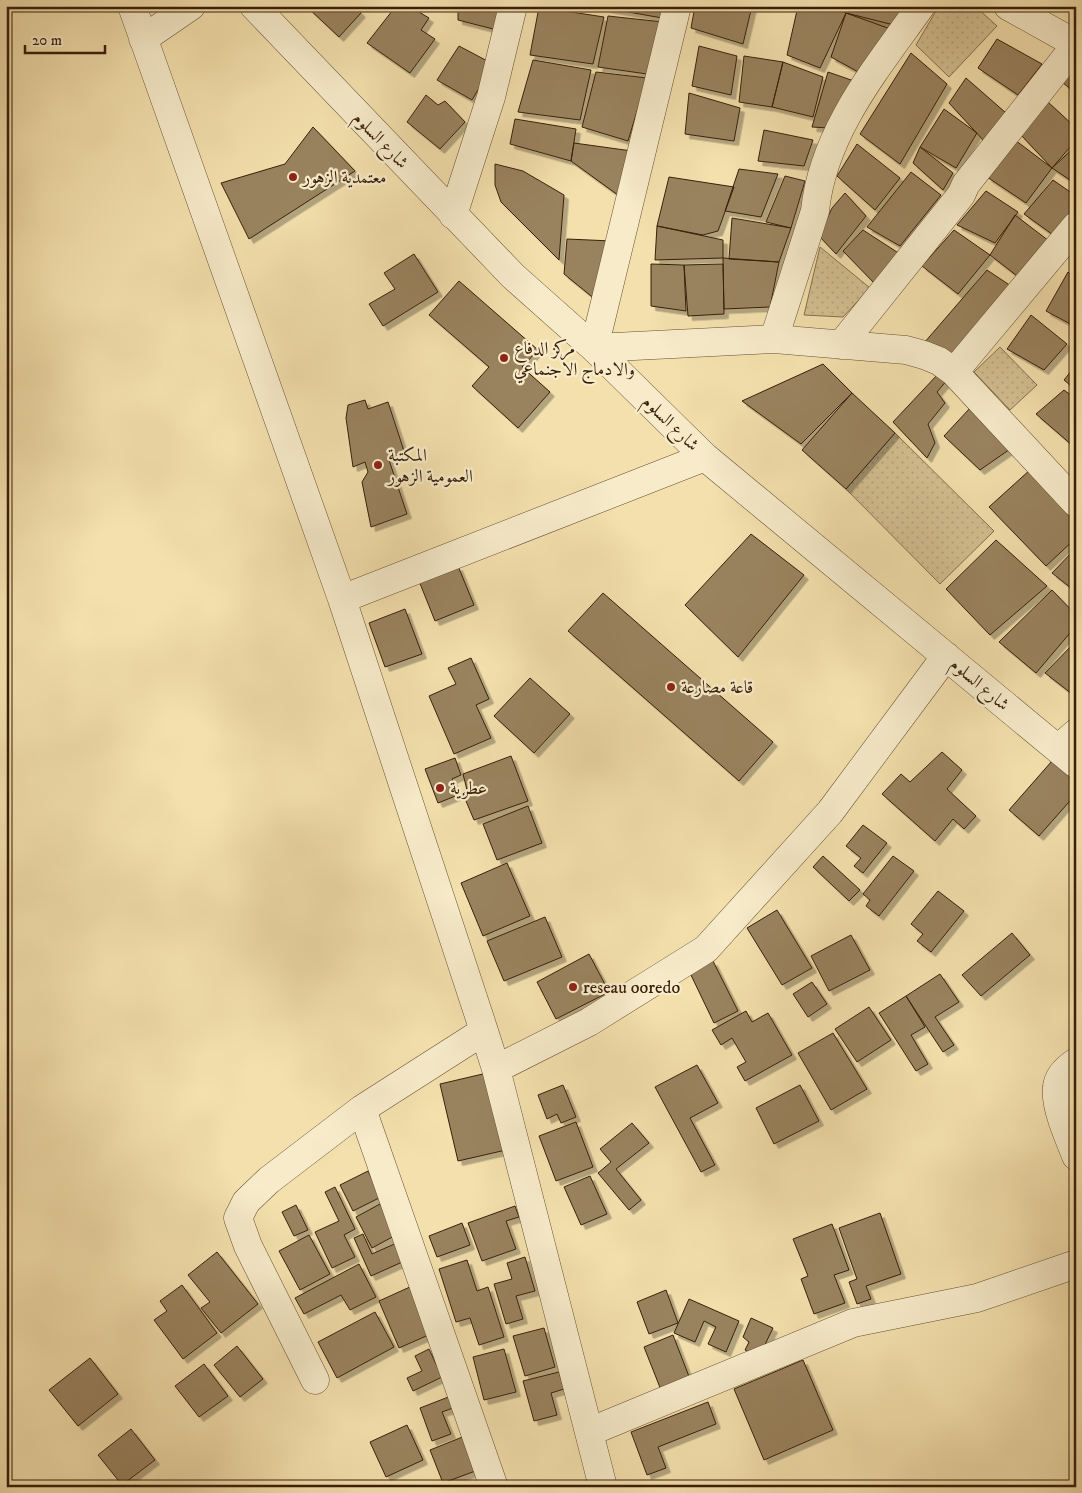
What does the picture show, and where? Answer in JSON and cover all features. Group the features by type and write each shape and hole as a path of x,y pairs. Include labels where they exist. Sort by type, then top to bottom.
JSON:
{"street":[{"path":"132,6 342,599 484,1030 496,1070 603,1487"},
{"path":"143,39 191,6"},
{"name":"شارع السلوم","path":"254,6 513,276 594,348 705,457 946,656 1070,749"},
{"path":"453,215 492,97 513,6"},
{"path":"677,6 594,348 774,339 906,350 924,355 939,361 954,372 1076,503"},
{"path":"774,339 815,211 817,191 824,168 846,116 921,6"},
{"path":"841,344 961,195 966,184 1076,44 1008,6"},
{"path":"954,372 1076,226"},
{"path":"342,599 705,457"},
{"path":"496,1070 589,1022 706,949 830,812 946,656"},
{"path":"315,1380 248,1246 238,1218 246,1202 269,1180 362,1109 484,1030"},
{"path":"1076,1062 1060,1076 1057,1086 1057,1097 1063,1122 1076,1156"},
{"path":"362,1109 494,1487"},
{"path":"589,1432 853,1323 977,1298 1076,1264"}],"shaded area":[{"path":"939,6 975,6 997,26 949,77 916,45"},
{"path":"820,247 870,288 843,317 804,315"},
{"path":"1000,347 1037,385 1010,410 974,372"},
{"path":"895,433 994,531 940,584 846,489"}],"building":[{"path":"306,6 354,6 361,13 339,37"},
{"path":"396,6 409,6 429,18 421,30 435,39 410,73 367,43"},
{"path":"458,6 506,6 501,31 458,20"},
{"path":"607,6 665,6 662,18 606,8"},
{"path":"695,6 752,6 743,44 691,28"},
{"path":"798,6 826,6 846,13 820,68 787,55"},
{"path":"849,6 908,6 896,31 846,13"},
{"path":"539,7 604,17 593,64 530,55"},
{"path":"846,13 898,26 862,74 831,57"},
{"path":"608,16 663,22 654,75 598,67"},
{"path":"997,39 1042,64 1018,95 978,68"},
{"path":"459,46 493,64 472,100 437,80"},
{"path":"699,46 737,56 731,95 692,86"},
{"path":"911,53 947,84 900,164 860,134"},
{"path":"744,56 783,62 772,107 739,102"},
{"path":"533,60 591,70 580,120 518,112"},
{"path":"783,62 823,77 813,117 772,107"},
{"path":"1076,64 1076,93 1063,83"},
{"path":"596,72 647,78 628,141 582,127"},
{"path":"828,72 854,81 829,128 812,127"},
{"path":"966,78 1006,113 984,141 949,103"},
{"path":"689,93 740,108 734,141 685,134"},
{"path":"426,95 438,105 445,101 465,122 440,149 407,122"},
{"path":"1048,102 1076,128 1076,140 1052,168 1020,134"},
{"path":"944,109 977,133 956,168 920,147"},
{"path":"515,119 576,129 571,161 510,144"},
{"name":"معتمدية الزهور","path":"313,127 355,171 249,239 221,183 285,164"},
{"path":"764,130 813,140 804,166 758,161"},
{"path":"1015,140 1052,168 1026,203 987,177"},
{"path":"574,143 632,151 622,198 571,161"},
{"path":"857,144 900,178 875,210 837,176"},
{"path":"1076,146 1076,184 1052,168"},
{"path":"920,147 953,173 943,190 913,163"},
{"path":"495,164 523,171 564,195 559,260 501,202 495,185"},
{"path":"739,169 778,174 761,217 725,211"},
{"path":"911,172 941,195 900,246 867,227"},
{"path":"785,176 805,181 791,228 766,222"},
{"path":"669,177 734,187 718,231 703,235 657,226"},
{"path":"1053,180 1076,196 1076,215 1056,237 1024,214"},
{"path":"986,191 1018,212 995,243 957,225"},
{"path":"845,193 866,216 836,254 819,236 832,208"},
{"path":"1015,215 1049,241 1021,279 990,255"},
{"path":"732,218 791,228 779,262 729,259"},
{"path":"657,226 723,240 723,258 655,260"},
{"path":"863,230 900,254 876,285 843,251"},
{"path":"954,230 990,255 958,294 922,266"},
{"path":"567,239 612,241 596,300 564,274"},
{"path":"414,254 438,292 383,326 369,304 395,289 384,273"},
{"path":"723,258 779,262 770,307 724,309"},
{"path":"651,264 684,265 686,311 651,306"},
{"path":"723,264 724,314 688,316 684,265"},
{"path":"987,270 1011,286 952,359 924,343"},
{"path":"1068,272 1076,280 1076,327 1046,311"},
{"name":"مركز الدفاع والادماج الاجنماعي","path":"459,281 538,350 522,367 550,392 518,428 472,386 489,367 429,315"},
{"path":"1031,315 1067,344 1044,370 1007,349"},
{"path":"823,364 852,393 801,444 742,401"},
{"path":"1076,365 1076,390 1064,380"},
{"path":"939,373 948,379 937,392 945,403 928,424 935,443 927,458 893,422"},
{"path":"1064,390 1076,399 1076,442 1073,446 1036,414"},
{"path":"852,393 895,433 846,489 802,450"},
{"name":"المكتبة العمومية الزهور","path":"365,400 368,409 388,402 405,454 389,460 407,514 371,527 362,482 368,472 365,462 353,467 346,418 348,405"},
{"path":"971,407 1013,447 980,470 944,436"},
{"path":"1031,469 1076,515 1076,538 1046,566 989,507"},
{"name":"قاعة مصارعة","path":"751,534 804,575 738,657 685,605"},
{"path":"996,540 1047,586 990,635 946,589"},
{"path":"1076,548 1076,592 1052,573"},
{"path":"458,566 474,605 435,621 419,581"},
{"path":"1052,590 1076,615 1076,626 1036,673 999,642"},
{"name":"قاعة مصارعة","path":"603,593 773,742 739,781 568,631"},
{"path":"405,609 422,654 385,667 369,623"},
{"path":"1076,641 1076,697 1045,673"},
{"path":"471,658 489,699 476,705 491,738 454,754 429,696 456,684 448,668"},
{"path":"530,678 570,714 534,753 494,716"},
{"path":"942,752 962,770 947,789 976,816 964,829 953,819 935,841 882,794 901,774 910,782"},
{"path":"511,756 528,801 474,820 463,794 467,790 463,774"},
{"path":"455,758 461,775 452,779 458,795 438,803 425,769"},
{"path":"1052,761 1076,782 1076,794 1039,836 1009,810"},
{"path":"528,806 542,843 497,860 483,824"},
{"path":"863,825 887,843 863,873 854,866 861,858 846,846"},
{"path":"823,856 860,890 849,901 813,867"},
{"path":"893,856 914,871 879,916 866,906 870,900 863,894"},
{"path":"507,863 530,916 483,936 461,883"},
{"path":"938,891 964,911 931,952 917,941 923,934 911,924"},
{"path":"777,910 812,968 782,985 747,928"},
{"path":"545,917 562,957 504,981 487,941"},
{"path":"1012,933 1030,955 981,996 962,975"},
{"path":"851,935 870,970 829,991 811,956"},
{"name":"reseau ooredo","path":"589,954 609,992 556,1019 537,982"},
{"path":"713,961 738,1011 714,1023 690,973"},
{"path":"940,974 959,1002 935,1017 954,1045 943,1052 906,996"},
{"path":"812,982 827,1004 808,1017 793,994"},
{"path":"906,996 925,1027 911,1035 928,1064 916,1071 879,1013"},
{"path":"869,1007 891,1040 857,1062 835,1029"},
{"path":"746,1011 752,1022 768,1013 792,1055 745,1081 737,1067 746,1062 732,1038 721,1045 712,1030"},
{"path":"833,1033 867,1089 831,1110 798,1053"},
{"path":"697,1065 718,1103 690,1118 715,1165 701,1172 655,1087"},
{"path":"487,1073 506,1150 458,1161 440,1084"},
{"path":"563,1085 576,1117 561,1123 557,1114 547,1119 538,1095"},
{"path":"800,1085 819,1121 774,1144 756,1108"},
{"path":"576,1122 593,1167 556,1181 539,1136"},
{"path":"632,1123 649,1143 616,1169 641,1200 629,1210 598,1173 611,1162 600,1149"},
{"path":"368,1171 381,1197 353,1211 340,1185"},
{"path":"590,1176 607,1214 581,1225 564,1187"},
{"path":"335,1187 355,1229 344,1235 355,1257 332,1268 315,1232 339,1221 325,1192"},
{"path":"380,1204 396,1235 372,1248 356,1217"},
{"path":"296,1205 308,1230 294,1236 282,1212"},
{"path":"515,1206 519,1217 506,1221 516,1249 482,1261 468,1223"},
{"path":"880,1213 901,1274 866,1286 871,1299 857,1304 849,1282 857,1279 839,1228"},
{"path":"462,1223 470,1245 437,1257 429,1236"},
{"path":"832,1224 849,1270 834,1275 845,1303 814,1314 801,1279 808,1276 793,1239"},
{"path":"363,1234 372,1254 401,1241 409,1259 371,1276 354,1238"},
{"path":"309,1235 330,1274 300,1290 279,1251"},
{"path":"217,1252 258,1304 221,1333 201,1308 210,1302 188,1275"},
{"path":"525,1257 535,1291 516,1296 523,1319 506,1324 494,1284 512,1279 507,1263"},
{"path":"467,1260 477,1291 488,1287 504,1337 479,1345 470,1318 456,1322 439,1269"},
{"path":"359,1264 376,1297 350,1310 341,1295 304,1314 295,1298"},
{"path":"182,1285 217,1333 183,1359 154,1320 167,1311 160,1301"},
{"path":"412,1286 433,1333 399,1348 379,1301"},
{"path":"666,1290 678,1323 649,1334 637,1302"},
{"path":"689,1299 739,1321 726,1352 708,1344 716,1327 704,1321 695,1342 674,1333"},
{"path":"375,1312 394,1347 337,1378 318,1342"},
{"path":"751,1318 773,1328 759,1357 745,1350 749,1342 743,1337"},
{"path":"544,1328 555,1367 525,1376 513,1336"},
{"path":"673,1335 690,1379 661,1390 644,1347"},
{"path":"237,1346 263,1379 240,1397 214,1365"},
{"path":"429,1349 442,1377 413,1391 407,1378 422,1371 415,1356"},
{"path":"504,1349 516,1392 484,1400 473,1357"},
{"path":"90,1358 118,1394 78,1426 49,1390"},
{"path":"803,1360 833,1430 764,1460 734,1389"},
{"path":"204,1364 228,1396 199,1417 175,1386"},
{"path":"559,1372 564,1389 551,1393 557,1415 534,1421 523,1381"},
{"path":"451,1396 456,1407 442,1412 451,1434 432,1441 420,1408"},
{"path":"708,1402 716,1424 658,1447 666,1468 647,1475 631,1432"},
{"path":"407,1425 423,1460 386,1477 370,1442"},
{"path":"131,1429 155,1460 122,1485 98,1455"},
{"path":"465,1436 478,1470 443,1483 430,1450"}],"place":[{"name":"معتمدية الزهور","path":"293,177"},
{"name":"مركز الدفاع والادماج الاجنماعي","path":"504,358"},
{"name":"المكتبة العمومية الزهور","path":"378,465"},
{"name":"قاعة مصارعة","path":"671,687"},
{"name":"عطرية","path":"440,788"},
{"name":"reseau ooredo","path":"573,987"}]}
